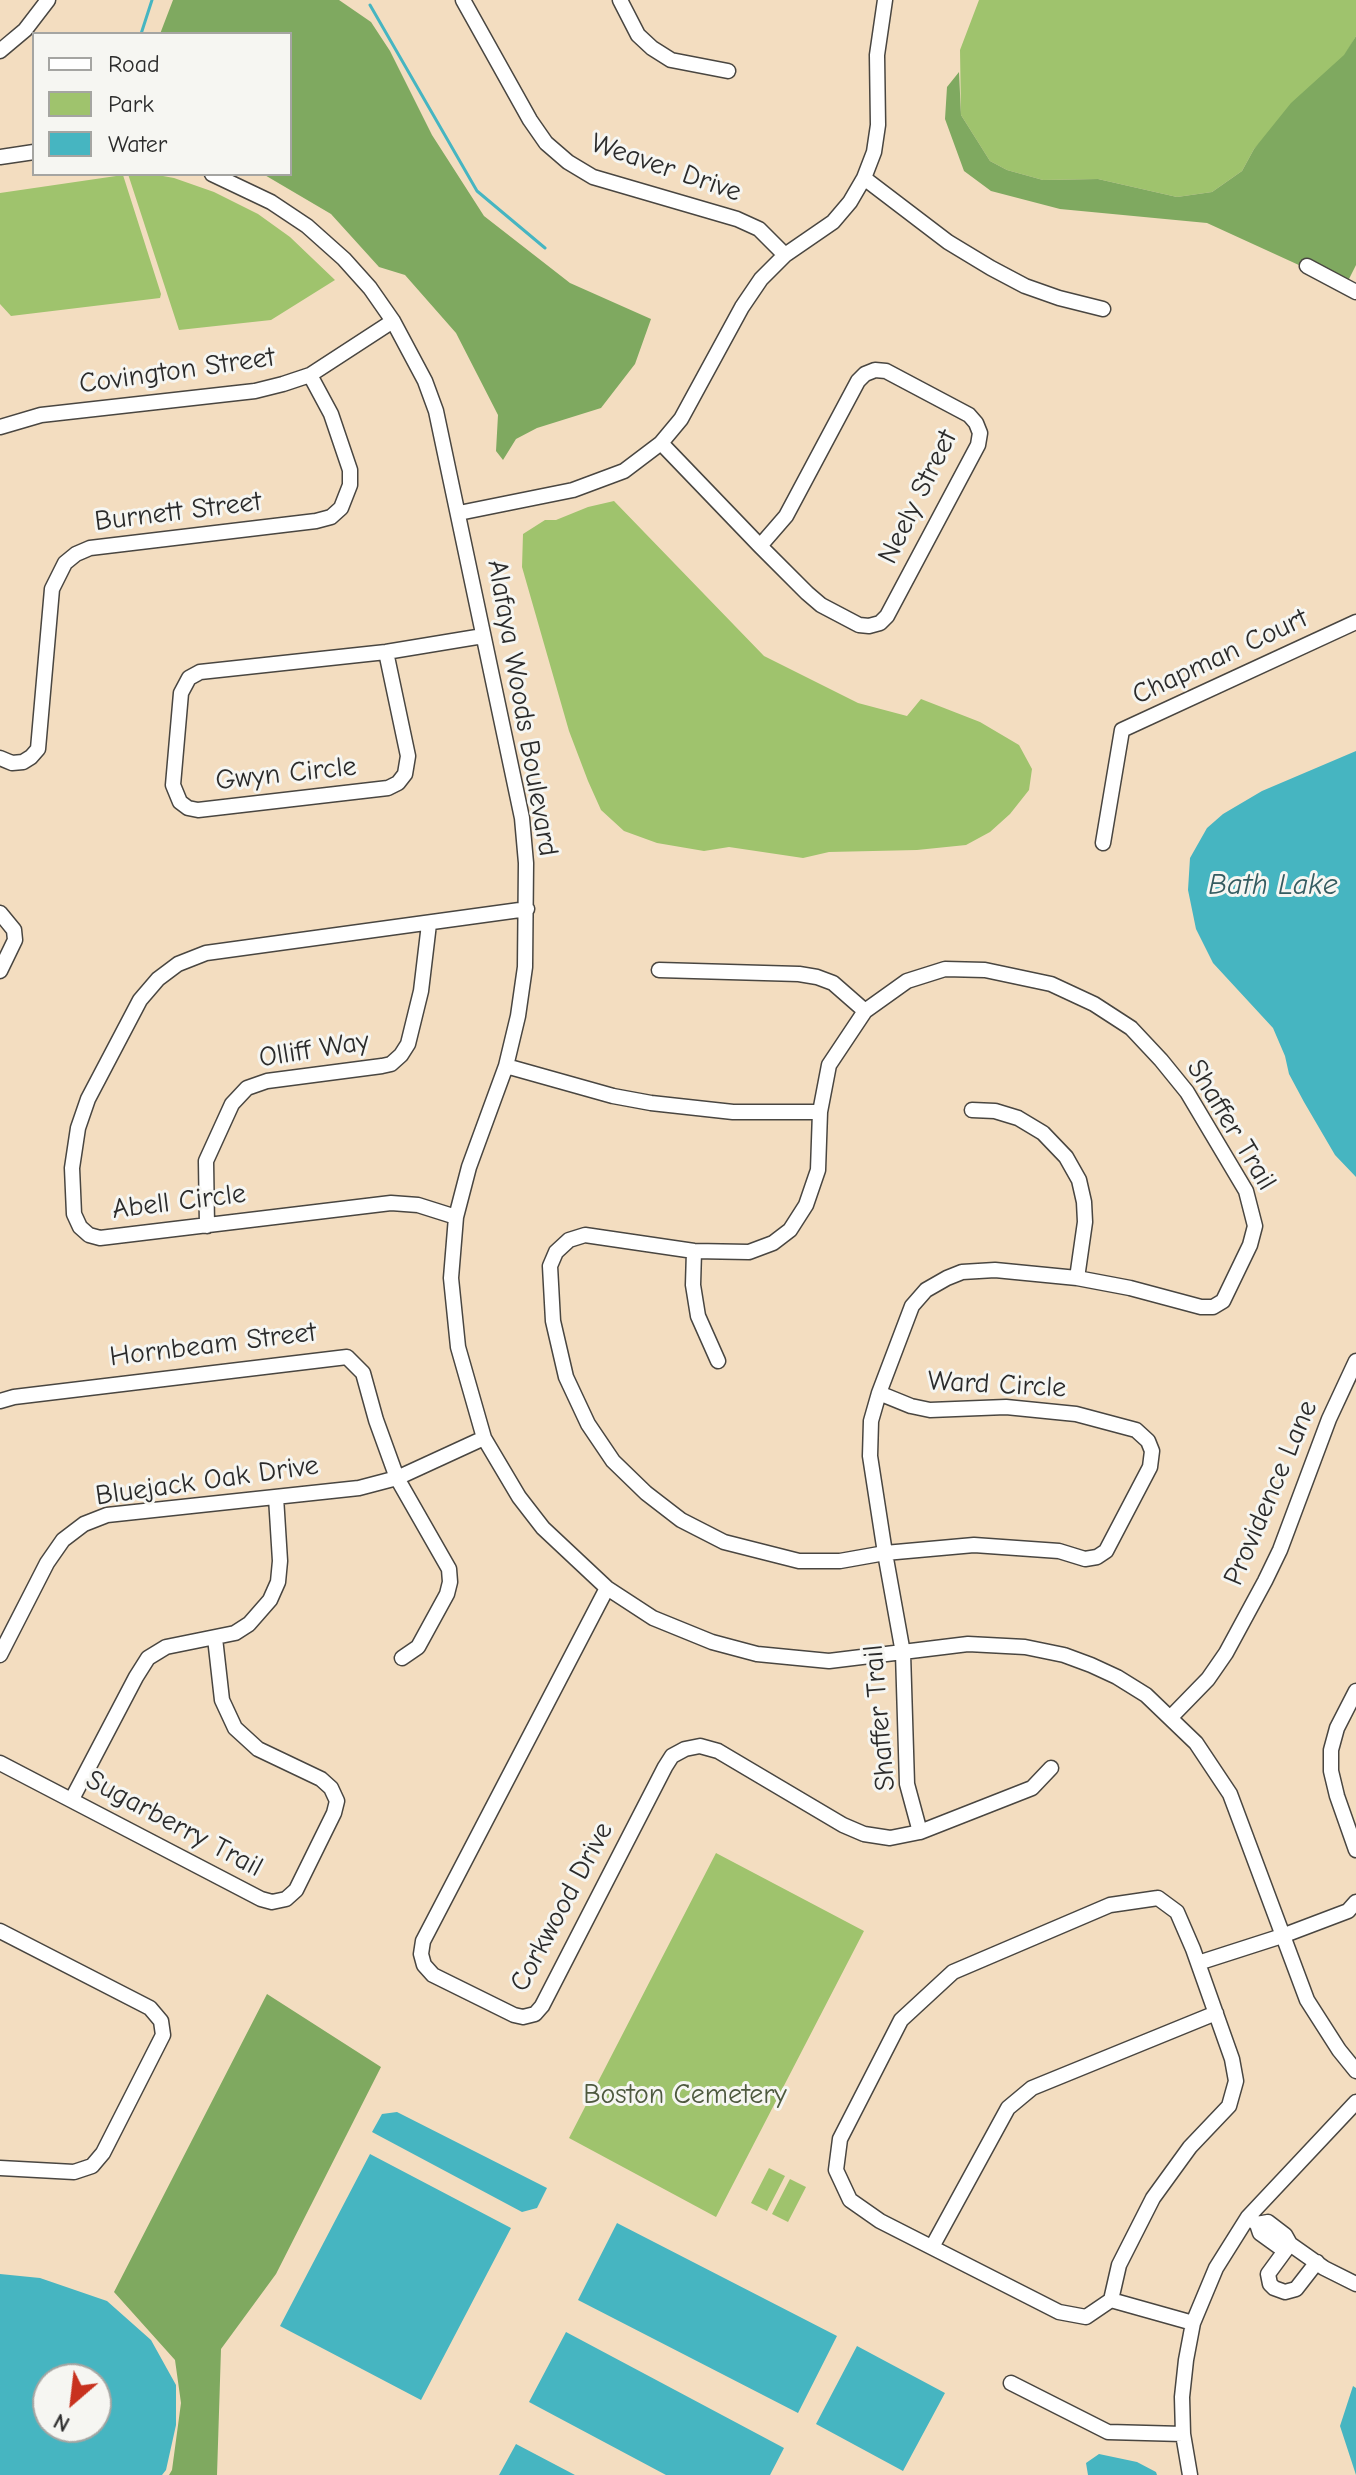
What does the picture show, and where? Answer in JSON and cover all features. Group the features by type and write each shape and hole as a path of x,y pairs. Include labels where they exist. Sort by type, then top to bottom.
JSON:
{"street":[{"path":"0,51 25,30 48,0"},
{"name":"Weaver Drive","path":"463,0 530,120 546,143 568,162 593,177 737,219 759,229 785,255"},
{"path":"620,0 638,35 652,48 671,60 728,71"},
{"path":"459,513 573,490 624,471 661,443 681,419 761,279 785,255 833,222 864,178 874,152 878,125 877,55 885,0"},
{"path":"0,157 32,152"},
{"name":"Alafaya Woods Boulevard","path":"216,176 271,202 307,226 344,259 370,288 393,321 420,371 436,411 522,818 527,909 525,967 518,1016 506,1066 469,1167 456,1217 451,1278 458,1347 484,1438 519,1497 543,1528 607,1588 653,1618 682,1631 757,1654 829,1661 968,1644 1025,1647 1064,1655 1117,1677 1146,1695 1196,1743 1230,1794 1307,2000 1356,2071"},
{"path":"864,178 948,242 991,268 1047,294 1103,309"},
{"path":"1307,266 1355,288"},
{"name":"Covington Street","path":"0,427 41,415 255,391 310,375 393,321"},
{"name":"Neely Street","path":"661,443 760,546 821,605 859,625 869,626 880,623 887,616 978,445 980,433 976,423 969,415 886,371 875,370 865,374 858,381 786,516 760,546"},
{"name":"Burnett Street","path":"0,758 12,763 23,762 38,749 52,589 65,563 76,554 90,548 316,521 331,517 341,508 350,485 350,470 331,414 310,375"},
{"name":"Chapman Court","path":"1103,843 1122,730 1356,622"},
{"name":"Gwyn Circle","path":"386,652 408,756 405,774 398,783 388,788 198,810 180,802 173,785 181,693 189,678 200,672 386,652 483,636"},
{"name":"Abell Circle","path":"456,1217 418,1205 391,1203 100,1238 89,1235 80,1227 74,1214 72,1168 78,1128 99,1077 140,1000 158,979 178,964 206,953 527,909"},
{"path":"0,913 14,930 15,940 0,971"},
{"name":"Olliff Way","path":"207,1226 206,1161 232,1104 247,1088 267,1081 382,1066 391,1064 401,1055 408,1044 421,991 429,924"},
{"name":"Shaffer Trail","path":"885,1553 840,1561 799,1561 724,1542 681,1520 646,1493 613,1461 588,1424 566,1377 553,1321 550,1266 556,1252 569,1240 585,1235 694,1251 749,1252 773,1243 790,1230 806,1205 818,1170 820,1112 829,1065 865,1011 907,981 945,969 985,970 1022,976 1051,984 1094,1004 1131,1028 1161,1060 1187,1092 1246,1191 1255,1226 1250,1245 1223,1301 1213,1307 1201,1307 1077,1278 995,1270 962,1272 947,1278 926,1290 912,1306 871,1421 870,1456 903,1653 907,1784 920,1832"},
{"path":"659,970 817,977 833,983 865,1011"},
{"path":"506,1066 613,1096 651,1103 733,1112 820,1112"},
{"path":"972,1110 995,1111 1018,1118 1043,1133 1066,1157 1079,1180 1084,1202 1085,1222 1077,1278"},
{"path":"694,1251 693,1285 698,1316 718,1361"},
{"name":"Hornbeam Street","path":"0,1401 347,1357 363,1373 397,1478"},
{"name":"Providence Lane","path":"1171,1717 1208,1679 1226,1653 1265,1581 1280,1550 1329,1419 1356,1361"},
{"name":"Ward Circle","path":"879,1393 930,1410 1006,1407 1076,1414 1136,1430 1148,1441 1152,1451 1150,1467 1106,1551 1097,1557 1085,1559 1059,1551 974,1545 885,1553"},
{"name":"Bluejack Oak Drive","path":"0,1655 47,1563 63,1540 84,1524 107,1515 359,1488 397,1478 484,1438"},
{"path":"397,1478 445,1559 450,1582 447,1594 418,1647 402,1658"},
{"path":"72,1799 148,1658 166,1647 235,1633 249,1624 270,1600 278,1582 280,1561 276,1497"},
{"name":"Corkwood Drive","path":"607,1588 423,1941 421,1954 424,1965 433,1975 514,2015 523,2017 535,2014 542,2006 665,1767 672,1756 685,1749 700,1746 718,1751 843,1825 864,1834 890,1838 920,1832 1032,1788 1051,1768"},
{"name":"Sugarberry Trail","path":"0,1763 261,1899 272,1902 286,1899 296,1890 337,1801 331,1788 321,1779 258,1749 235,1728 222,1700 215,1638"},
{"path":"1356,1691 1337,1728 1331,1750 1331,1771 1337,1796 1356,1850"},
{"path":"1158,1898 1177,1912 1216,2013 1236,2081 1229,2106 1190,2147 1153,2198 1119,2265 1111,2300 1086,2317 1059,2312 880,2221 850,2200 836,2170 840,2139 901,2020 953,1972 1110,1905 1158,1898"},
{"path":"1198,1963 1348,1911 1356,1902"},
{"path":"0,1931 150,2008 161,2021 163,2035 103,2153 92,2166 74,2172 0,2168"},
{"path":"932,2247 1008,2108 1032,2088 1216,2013"},
{"path":"1190,2475 1183,2434 1183,2383 1193,2323 1216,2268 1252,2221 1356,2102"},
{"path":"1252,2221 1260,2233 1278,2246 1290,2244 1356,2284"},
{"path":"1290,2244 1268,2274 1274,2288 1285,2292 1296,2289 1317,2262"},
{"path":"1111,2300 1193,2323"},
{"path":"1011,2383 1108,2432 1183,2434"}],"green space":[{"path":"173,0 339,0 371,22 390,51 432,135 484,216 570,283 651,319 635,364 601,408 537,428 516,439 503,460 496,451 498,415 456,333 405,275 379,267 331,214 266,176 292,176 292,32 161,32"},
{"path":"979,0 1356,0 1356,36 1345,55 1254,149 1242,171 1212,192 1177,197 1098,179 1043,180 1007,170 990,161 961,115 960,50"},
{"path":"1356,36 1356,265 1348,281 1305,258 1301,266 1207,223 1060,209 991,191 964,171 945,119 947,87 959,72 961,115 990,161 1007,170 1043,180 1098,179 1177,197 1212,192 1242,171 1254,149 1291,103 1344,55"},
{"path":"123,176 160,298 11,316 0,304 0,193"},
{"path":"129,176 174,178 214,192 258,214 290,237 335,280 271,320 179,330"},
{"path":"614,501 764,656 858,703 907,716 921,699 980,722 1019,745 1032,769 1029,790 1010,814 990,832 966,845 917,850 829,852 803,858 729,847 704,851 657,843 624,831 601,810 588,781 569,731 522,567 523,534 545,520 556,520"},
{"name":"Boston Cemetery","path":"716,1853 864,1931 716,2217 569,2138"},
{"path":"267,1994 381,2067 276,2274 221,2349 217,2475 169,2475 181,2403 175,2360 114,2292"},
{"path":"769,2168 785,2176 767,2211 751,2203"},
{"path":"790,2179 806,2187 788,2222 772,2214"}],"water":[{"name":"Bath Lake","path":"1356,751 1356,1177 1335,1155 1304,1102 1289,1074 1273,1028 1213,963 1196,929 1188,890 1190,858 1207,828 1223,814 1262,791"},
{"path":"397,2112 547,2188 537,2208 522,2212 372,2132 382,2114"},
{"path":"370,2154 511,2228 421,2400 280,2326"},
{"path":"617,2223 837,2336 798,2413 578,2300"},
{"path":"0,2274 40,2278 107,2301 151,2340 176,2385 176,2425 166,2470 162,2475 0,2475"},
{"path":"566,2332 784,2448 770,2475 666,2475 529,2402"},
{"path":"857,2346 945,2393 903,2471 816,2424"},
{"path":"1353,2386 1356,2388 1356,2475 1340,2426"},
{"path":"516,2444 575,2475 499,2475"},
{"path":"1099,2454 1137,2462 1157,2475 1088,2475 1086,2463"}],"waterway":[{"path":"142,32 152,0"},
{"path":"370,5 477,191 545,248"}]}
